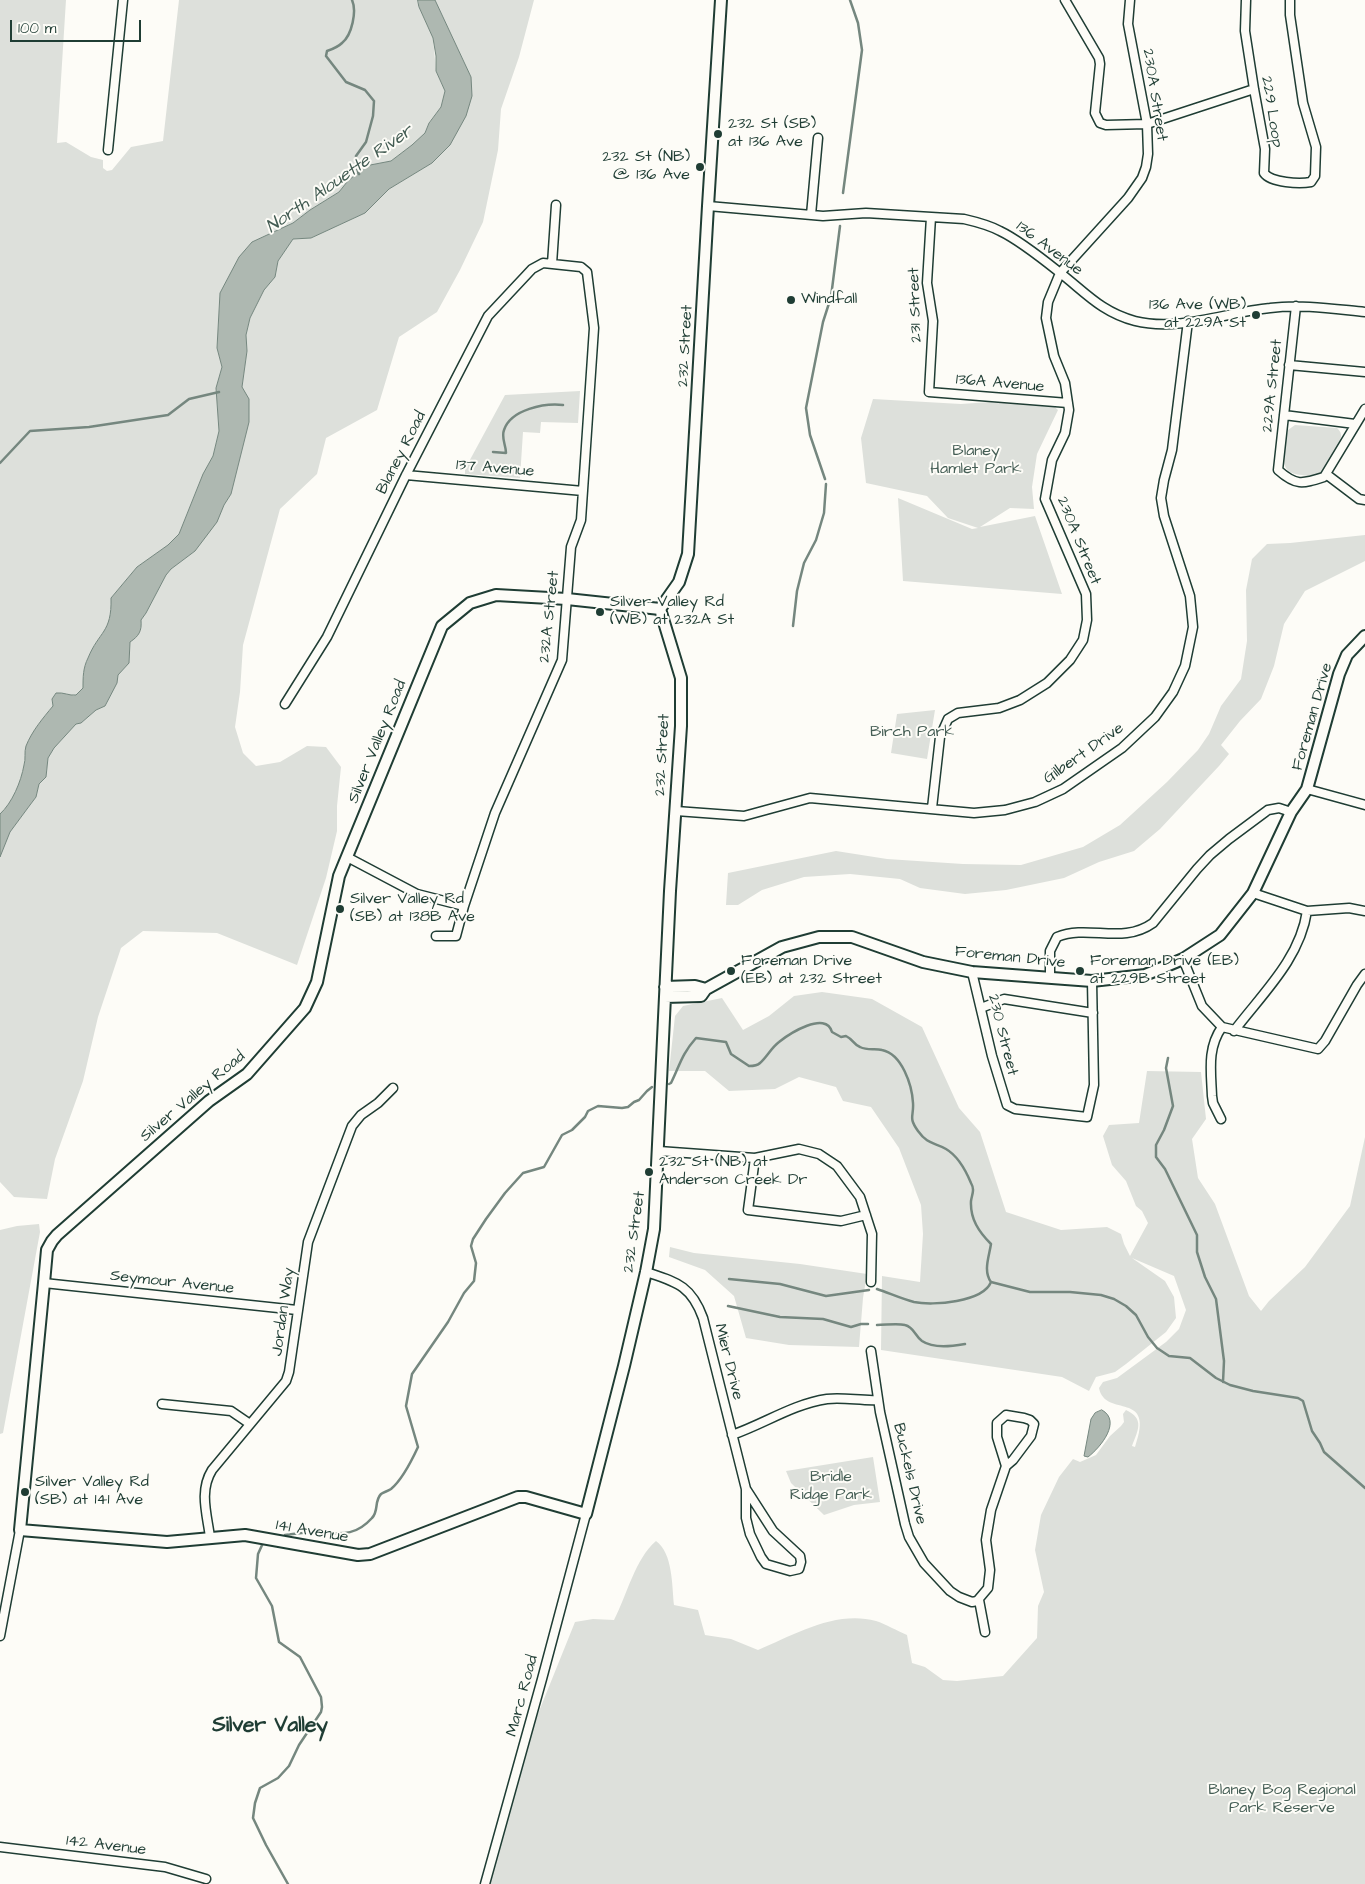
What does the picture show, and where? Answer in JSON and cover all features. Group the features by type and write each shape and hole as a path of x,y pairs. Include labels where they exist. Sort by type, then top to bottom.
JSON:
{"street":[{"path":"108,150 123,0"},
{"name":"232 Street","path":"586,1514 624,1366 654,1230 681,678 660,609 678,582 688,554 721,0"},
{"path":"1065,0 1100,64 1095,113 1100,122 1106,125 1147,124 1254,89"},
{"name":"230A Street","path":"932,808 940,737 948,719 958,713 998,708 1020,700 1047,683 1070,660 1083,640 1087,620 1086,594 1045,499 1052,460 1065,433 1069,410 1065,383 1054,356 1046,318 1048,302 1060,273 1128,198 1142,178 1148,154 1147,124 1128,24 1130,0"},
{"name":"229 Loop","path":"1246,0 1245,31 1265,149 1264,173 1271,180 1306,183 1312,182 1315,176 1316,147 1303,103 1290,15 1290,0"},
{"path":"811,215 818,138"},
{"path":"552,264 556,205"},
{"name":"136 Avenue","path":"708,206 829,216 866,213 964,219 991,226 1003,232 1060,273 1092,301 1135,321 1163,324 1269,308 1296,306 1365,312"},
{"name":"231 Street","path":"929,392 933,321 927,283 931,217"},
{"name":"Blaney Road","path":"285,704 327,637 406,475 488,316 532,270 543,263 581,267"},
{"name":"232A Street","path":"436,936 456,936 464,906 496,813 562,660 571,547 580,524 594,328 587,272 581,267"},
{"name":"229A Street","path":"1296,306 1278,470 1290,481 1306,482 1324,478 1326,474"},
{"name":"Gilbert Drive","path":"676,810 744,816 810,798 974,813 1005,810 1035,802 1063,789 1122,748 1155,717 1173,692 1185,666 1193,627 1190,596 1164,516 1161,498 1172,450 1188,321"},
{"path":"1289,365 1365,372"},
{"name":"136A Avenue","path":"929,392 1068,403"},
{"path":"1365,409 1326,474 1359,499 1365,500"},
{"path":"1284,415 1355,424"},
{"name":"137 Avenue","path":"406,475 582,491"},
{"name":"Silver Valley Road","path":"0,1636 20,1530 47,1250 57,1235 210,1101 248,1074 305,1008 317,982 339,876 442,626 470,603 496,595 567,599 660,609"},
{"name":"Foreman Drive","path":"665,992 700,996 706,989 782,947 819,937 852,937 923,962 972,972 1092,981 1145,975 1183,959 1220,935 1253,892 1291,812 1308,789 1339,674 1348,655 1365,636"},
{"path":"1308,789 1365,805"},
{"path":"1050,978 1050,951 1058,937 1074,933 1126,934 1145,928 1153,923 1210,855 1229,839 1268,810 1279,808 1291,812"},
{"path":"347,857 417,894 464,906"},
{"path":"1253,892 1307,911 1349,908 1365,910"},
{"path":"1234,1031 1274,982 1294,949 1305,924 1307,911"},
{"path":"1183,959 1202,1006 1222,1027 1318,1049 1325,1041 1365,974"},
{"name":"230 Street","path":"972,972 992,1056 1008,1105 1015,1109 1087,1117 1094,1085 1092,1013"},
{"path":"981,1008 1004,999 1092,1013 1092,981"},
{"path":"1221,1119 1212,1096 1210,1051 1222,1027"},
{"name":"Jordan Way","path":"210,1537 204,1491 207,1479 212,1470 286,1381 311,1232 347,1134 356,1119 378,1103 393,1088"},
{"path":"659,1150 755,1158 798,1149 819,1154 837,1166 860,1197 872,1234 871,1282"},
{"path":"755,1158 748,1210 841,1221 866,1216"},
{"name":"Mier Drive","path":"646,1272 681,1285 695,1300 703,1318 746,1489 746,1518 748,1526 764,1562 769,1566 790,1571 800,1569 800,1556 773,1531 746,1489"},
{"name":"Seymour Avenue","path":"44,1283 297,1310"},
{"name":"Buckels Drive","path":"871,1351 878,1400 901,1513 907,1530 924,1563 950,1592 972,1602 979,1600"},
{"path":"732,1435 756,1427 796,1408 814,1402 836,1399 878,1400"},
{"path":"162,1404 231,1411 250,1424"},
{"path":"985,1632 979,1600 985,1594 990,1582 986,1540 988,1525 1006,1466 1014,1460 1032,1436 1034,1424 1030,1420 1006,1415 997,1422 997,1437 1006,1466"},
{"name":"141 Avenue","path":"20,1530 151,1542 183,1542 210,1537 252,1536 358,1555 370,1554 518,1497 526,1497 586,1514"},
{"name":"Marc Road","path":"484,1884 586,1514"},
{"name":"142 Avenue","path":"0,1847 165,1867 206,1878"}],"green space":[{"path":"0,0 66,0 57,143 66,142 91,157 103,160 103,168 107,171 112,170 131,147 163,141 179,0 418,0 419,7 433,38 436,71 445,91 441,107 429,122 425,133 412,145 391,161 365,166 339,192 293,223 252,242 220,293 217,348 222,367 216,388 219,431 213,456 203,474 179,534 168,545 137,567 111,598 111,610 107,625 92,649 85,665 83,688 76,695 56,693 52,699 53,706 29,740 23,772 15,792 0,814"},
{"path":"435,0 534,0 519,57 501,109 498,150 483,222 437,312 399,337 377,410 326,438 317,474 280,509 243,645 240,692 235,727 243,753 256,766 280,762 307,746 326,747 341,767 337,806 337,831 326,878 297,965 217,933 143,931 121,948 98,1017 83,1081 55,1159 47,1199 14,1197 0,1182 0,857 10,832 36,797 39,784 46,777 48,758 54,748 76,724 81,723 96,710 105,706 117,683 118,675 129,663 130,642 139,633 141,620 166,575 195,551 231,494 249,422 249,400 242,387 247,351 246,335 250,318 264,289 275,277 278,261 293,239 311,238 365,213 389,189 432,163 471,77"},
{"path":"580,391 578,423 541,422 540,433 523,432 520,478 465,474 465,469 505,395"},
{"name":"Blaney Hamlet Park","path":"873,399 961,404 990,402 1022,404 1047,400 1058,410 1037,454 1032,487 1034,509 1010,508 980,527 1035,516 1062,594 903,581 898,498 972,529 978,528 948,518 927,496 866,483 861,438"},
{"path":"1295,425 1337,428 1340,432 1341,439 1336,450 1329,463 1318,475 1293,474 1285,465 1283,459 1288,430"},
{"path":"1365,535 1365,561 1305,591 1284,624 1274,666 1261,699 1221,745 1229,754 1160,829 1134,851 1099,862 1064,878 1006,890 965,894 920,888 900,879 850,874 804,877 762,890 738,905 726,905 728,873 836,851 887,859 963,864 1021,865 1083,847 1120,825 1167,782 1198,750 1209,734 1221,706 1241,679 1247,641 1246,590 1252,559 1267,544"},
{"name":"Birch Park","path":"935,710 927,759 891,753 897,714"},
{"name":"Blaney Bog Regional Park Reserve","path":"822,992 872,999 922,1027 959,1108 980,1132 1006,1212 1061,1230 1107,1227 1121,1234 1130,1256 1148,1223 1142,1211 1136,1206 1126,1181 1112,1165 1103,1136 1109,1125 1139,1123 1147,1071 1201,1072 1206,1119 1192,1139 1198,1178 1215,1204 1249,1296 1261,1311 1305,1267 1350,1206 1365,1137 1365,1884 485,1884 521,1756 575,1622 593,1619 614,1620 642,1557 656,1541 662,1546 669,1562 674,1605 698,1610 705,1635 731,1639 758,1650 800,1631 830,1621 861,1618 880,1622 907,1635 912,1663 925,1667 943,1680 957,1681 1003,1676 1037,1638 1038,1606 1044,1592 1035,1550 1041,1515 1059,1477 1073,1459 1080,1462 1096,1455 1110,1436 1124,1422 1123,1414 1126,1410 1132,1413 1138,1421 1138,1430 1132,1446 1135,1447 1140,1429 1139,1418 1134,1411 1110,1402 1103,1397 1099,1388 1103,1382 1117,1378 1166,1342 1179,1329 1186,1310 1174,1276 1132,1258 1165,1281 1174,1297 1176,1318 1166,1332 1126,1364 1115,1372 1096,1377 1089,1391 1062,1377 881,1350 882,1276 920,1282 923,1234 921,1205 899,1148 871,1107 843,1101 836,1087 799,1077 775,1089 729,1091 705,1071 669,1071 675,1016 683,1006 722,998 743,1030 769,1016 794,996"},
{"path":"39,1224 40,1232 3,1433 0,1434 0,1230"},
{"path":"670,1247 694,1253 800,1264 867,1274 859,1347 789,1345 746,1338 734,1296 705,1270 669,1257"},
{"name":"Bridle Ridge Park","path":"873,1457 880,1502 854,1505 824,1515 791,1483 786,1471"}],"shaded area":[{"path":"418,0 435,0 471,77 472,96 466,116 450,145 432,163 389,189 365,213 311,238 293,239 278,261 275,277 264,290 250,318 246,335 247,351 242,387 249,399 249,422 231,494 217,522 195,551 166,575 141,620 139,633 130,642 129,663 118,675 117,683 105,706 96,710 81,723 76,724 54,748 48,758 46,777 39,784 36,797 10,832 0,857 0,814 12,798 23,772 25,748 28,740 53,706 52,699 56,693 76,695 83,688 85,665 92,649 107,625 111,610 111,598 137,567 168,545 179,534 203,474 213,456 219,431 216,388 222,367 217,348 220,293 239,257 252,242 293,223 339,192 365,166 391,161 425,133 429,123 441,107 445,91 436,71 433,38 419,7"},
{"path":"1102,1410 1108,1415 1110,1427 1103,1441 1093,1453 1088,1457 1084,1456 1091,1419 1095,1413"}],"waterway":[{"name":"North Alouette River","path":"352,0 354,16 351,29 346,39 335,48 327,51 326,56 346,82 365,90 374,101 373,116 366,142 356,156 359,174"},
{"path":"843,193 862,50 858,23 850,0"},
{"path":"825,479 810,435 806,408 823,322 831,297 840,226"},
{"path":"0,463 30,431 89,427 168,415 189,399 219,392"},
{"path":"493,452 506,453 503,439 504,430 508,423 521,412 538,406 563,405"},
{"path":"793,626 797,591 804,563 816,540 824,513 826,484"},
{"path":"669,1084 684,1055 696,1038 726,1042 731,1054 752,1066 760,1063 776,1044 791,1034 815,1023 823,1023 832,1032 841,1037 846,1036 858,1046 889,1053 895,1057 908,1079 912,1096 912,1120 915,1126 925,1139 946,1149 958,1160 972,1185 972,1214 979,1230 991,1244 987,1269 991,1282 1030,1292 1070,1292 1101,1295 1114,1299 1136,1315 1148,1337 1157,1348 1169,1356 1190,1358 1216,1378 1230,1385 1253,1391 1298,1398 1303,1401 1312,1431 1324,1452 1365,1488"},
{"path":"1168,1058 1166,1068 1173,1106 1156,1145 1156,1157 1165,1169 1197,1235 1197,1252 1205,1277 1216,1299 1224,1361 1223,1382"},
{"path":"285,1535 312,1532 346,1533 359,1529 372,1518 379,1497 391,1489 399,1480 418,1447 406,1406 412,1374 448,1322 464,1293 474,1281 476,1263 471,1246 473,1239 505,1193 523,1173 544,1167 562,1135 572,1130 585,1117 588,1111 598,1106 628,1107 639,1100 652,1087"},
{"path":"729,1279 780,1284 826,1296 869,1290"},
{"path":"877,1289 914,1302 945,1303 978,1294 986,1289 991,1282"},
{"path":"728,1306 780,1317 823,1319 851,1327 868,1324"},
{"path":"877,1325 899,1324 908,1326 927,1344 944,1346 965,1344"},
{"path":"263,1543 258,1554 256,1578 272,1606 279,1642 300,1657 321,1697 322,1707 321,1712 299,1745 289,1766 278,1778 260,1788 255,1803 253,1818 288,1884"}],"place":[{"name":"232 St (SB) at 136 Ave","path":"718,134"},
{"name":"232 St (NB) @ 136 Ave","path":"700,167"},
{"name":"Windfall","path":"791,300"},
{"name":"136 Ave (WB) at 229A St","path":"1256,315"},
{"name":"Silver Valley Rd (WB) at 232A St","path":"600,612"},
{"name":"Silver Valley Rd (SB) at 138B Ave","path":"340,909"},
{"name":"Foreman Drive (EB) at 232 Street","path":"731,971"},
{"name":"Foreman Drive (EB) at 229B Street","path":"1080,971"},
{"name":"232 St (NB) at Anderson Creek Dr","path":"649,1172"},
{"name":"Silver Valley Rd (SB) at 141 Ave","path":"25,1492"}],"district":[{"name":"Silver Valley","path":"270,1727"}]}
